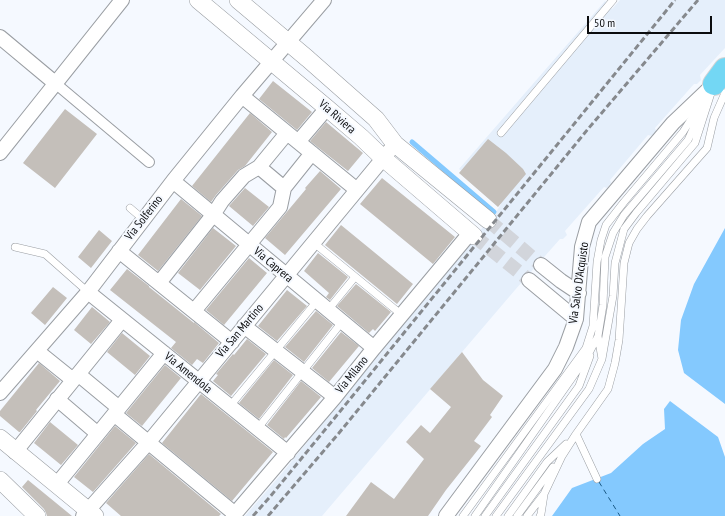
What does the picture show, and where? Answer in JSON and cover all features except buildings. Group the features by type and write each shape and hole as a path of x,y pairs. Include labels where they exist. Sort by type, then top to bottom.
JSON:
{"street":[{"path":"0,153 122,0"},
{"name":"Via Riviera","path":"198,0 361,137 472,235"},
{"name":"Via Riviera","path":"238,0 376,119 395,144 488,220"},
{"name":"Via Solferino","path":"0,393 88,292 173,181 242,96 324,0"},
{"path":"0,37 149,162"},
{"name":"Via Salvo D'Acquisto","path":"446,516 555,369 566,347 576,319 582,247 589,222 673,122 721,82"},
{"path":"242,96 357,190"},
{"path":"298,142 327,108"},
{"path":"159,283 214,215 222,201 244,176 259,167 287,133"},
{"name":"Via San Martino","path":"89,514 395,144"},
{"path":"194,311 280,207 284,188 312,153"},
{"path":"259,167 284,188"},
{"name":"Via Caprera","path":"173,181 374,348"},
{"name":"Via Milano","path":"234,515 288,453 402,315 472,235"},
{"path":"119,251 232,342"},
{"path":"541,265 579,293"},
{"path":"529,280 576,319"},
{"name":"Via Amendola","path":"88,292 288,453"},
{"path":"15,452 122,320"},
{"path":"244,326 335,396"},
{"path":"37,351 75,377 117,411 148,443 234,515"},
{"path":"57,484 164,353"},
{"path":"57,399 98,434"},
{"path":"0,438 15,452 57,484 89,514"},
{"path":"0,480 37,516"}],"lane":[{"path":"501,133 613,0"},
{"path":"485,516 579,386 598,336 603,305 605,257 613,233 624,215 688,140 721,82"},
{"path":"586,358 586,348 593,326 597,262 601,240 606,225 683,132 721,82"},
{"path":"496,516 589,389 602,359 613,296 615,263 624,229 695,143 721,82"},
{"path":"517,516 562,456 608,389 619,340 624,263 629,243 647,216 707,148 721,82"},
{"path":"130,208 143,219"},
{"path":"314,242 402,315"},
{"path":"15,247 45,254 88,292"},
{"path":"328,310 355,277"},
{"path":"230,406 317,301"},
{"path":"258,428 342,322"},
{"path":"474,516 586,358 598,336"},
{"path":"598,336 602,359"},
{"path":"463,516 586,348"},
{"path":"576,434 597,479"},
{"path":"508,516 547,462 576,434"},
{"path":"527,516 544,494 562,456"},
{"path":"540,516 544,494"}],"shaded area":[{"path":"620,0 725,0 725,48 700,75 701,80 697,84 694,84 655,128 656,131 652,136 648,135 610,180 611,183 607,188 604,187 565,231 567,235 563,239 560,239 515,290 322,516 245,516 283,472 498,209 501,204 459,169 605,1 612,9"}],"water":[{"path":"725,228 725,404 684,373 678,350 681,320 694,284"},
{"path":"670,401 718,437 725,457 725,516 552,516 572,488 611,473 643,444 665,429 664,409"}],"waterway":[{"path":"412,142 494,212"}],"ferry route":[{"path":"599,482 620,516"}],"tunnel":[{"path":"488,220 541,265"},
{"path":"474,236 529,280"}],"railway":[{"path":"253,516 675,0"},
{"path":"268,516 339,433 588,129 698,0"}]}
